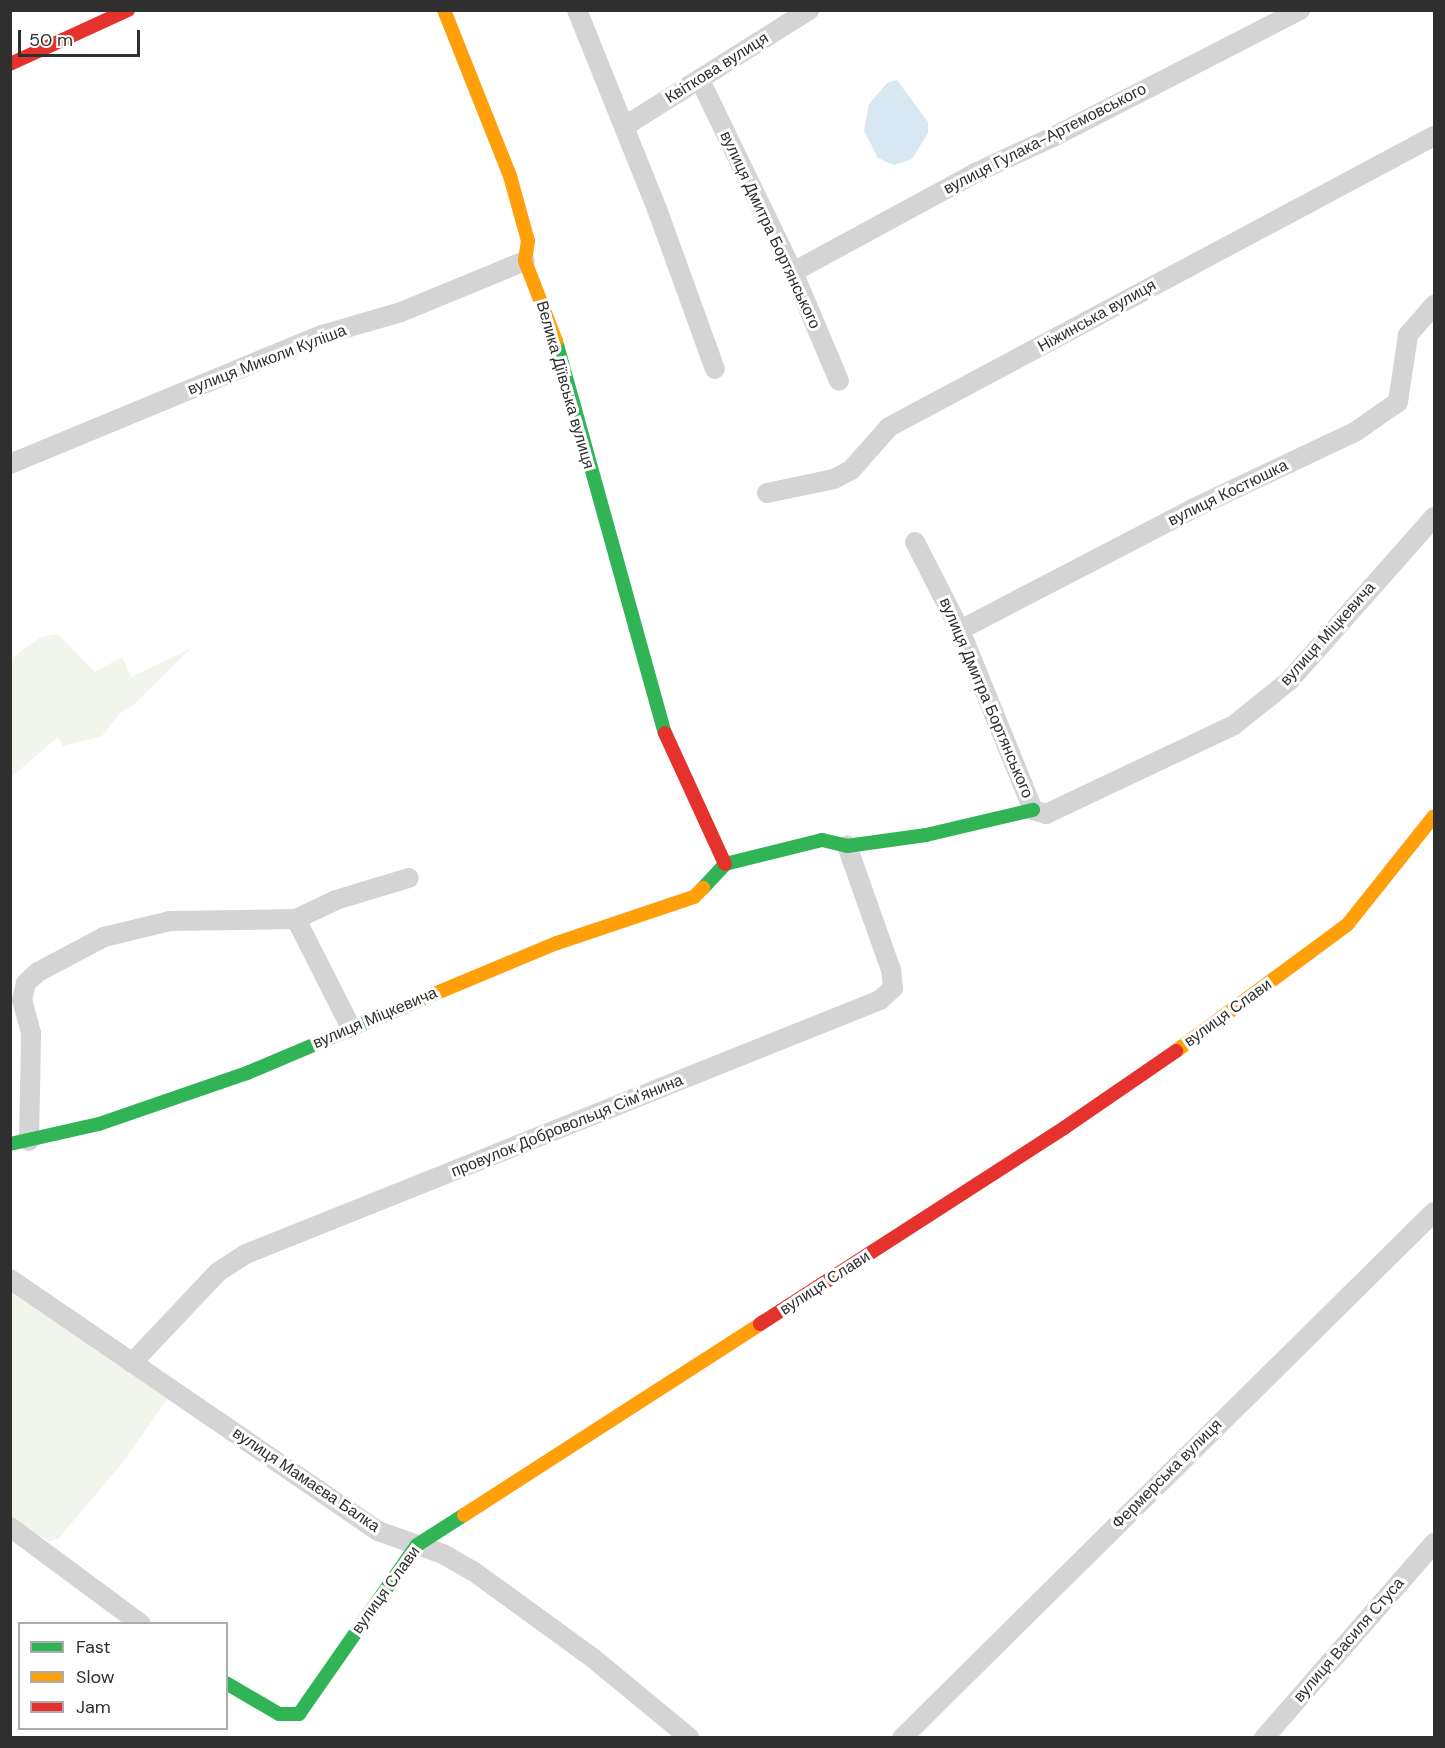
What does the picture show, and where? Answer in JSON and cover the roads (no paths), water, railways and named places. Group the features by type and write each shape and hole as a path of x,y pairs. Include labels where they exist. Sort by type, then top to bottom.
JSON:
{"street":[{"path":"10,64 128,10"},
{"name":"Велика Діївська вулиця","path":"444,10 510,176 528,241 525,261 552,327 613,559 658,717 725,864"},
{"path":"577,10 625,126 715,369"},
{"name":"Квіткова вулиця","path":"625,126 809,10"},
{"name":"вулиця Гулака-Артемовського","path":"793,272 975,173 1053,137 1300,10"},
{"name":"вулиця Дмитра Бортянського","path":"699,80 793,272 839,381"},
{"name":"Ніжинська вулиця","path":"766,494 834,479 851,470 889,427 1434,136"},
{"name":"вулиця Миколи Куліша","path":"10,464 312,339 401,312 525,261"},
{"name":"вулиця Костюшка","path":"960,630 1371,420 1398,402 1408,335 1434,305"},
{"name":"вулиця Міцкевича","path":"20,1142 99,1124 204,1087 557,943 694,897 725,864 822,840 847,846 926,835 1040,812 1234,724 1289,681 1434,517"},
{"name":"вулиця Дмитра Бортянського","path":"915,542 960,630 1040,812"},
{"name":"вулиця Слави","path":"228,1684 279,1714 299,1714 308,1706 417,1545 1045,1141 1180,1048 1347,925 1434,816"},
{"name":"провулок Добровольця Сім'янина","path":"132,1363 218,1272 246,1254 880,1000 893,988 891,970 847,846"},
{"path":"20,1142 31,1032 22,1000 26,983 38,972 104,938 170,921 296,919 336,900 410,879"},
{"path":"296,919 351,1028"},
{"name":"Фермерська вулиця","path":"902,1737 1434,1212"},
{"name":"вулиця Мамаєва Балка","path":"10,1279 378,1531 417,1545 473,1570 594,1659 690,1737"},
{"path":"10,1527 140,1622"},
{"name":"вулиця Василя Стуса","path":"1264,1737 1434,1543"}]}
